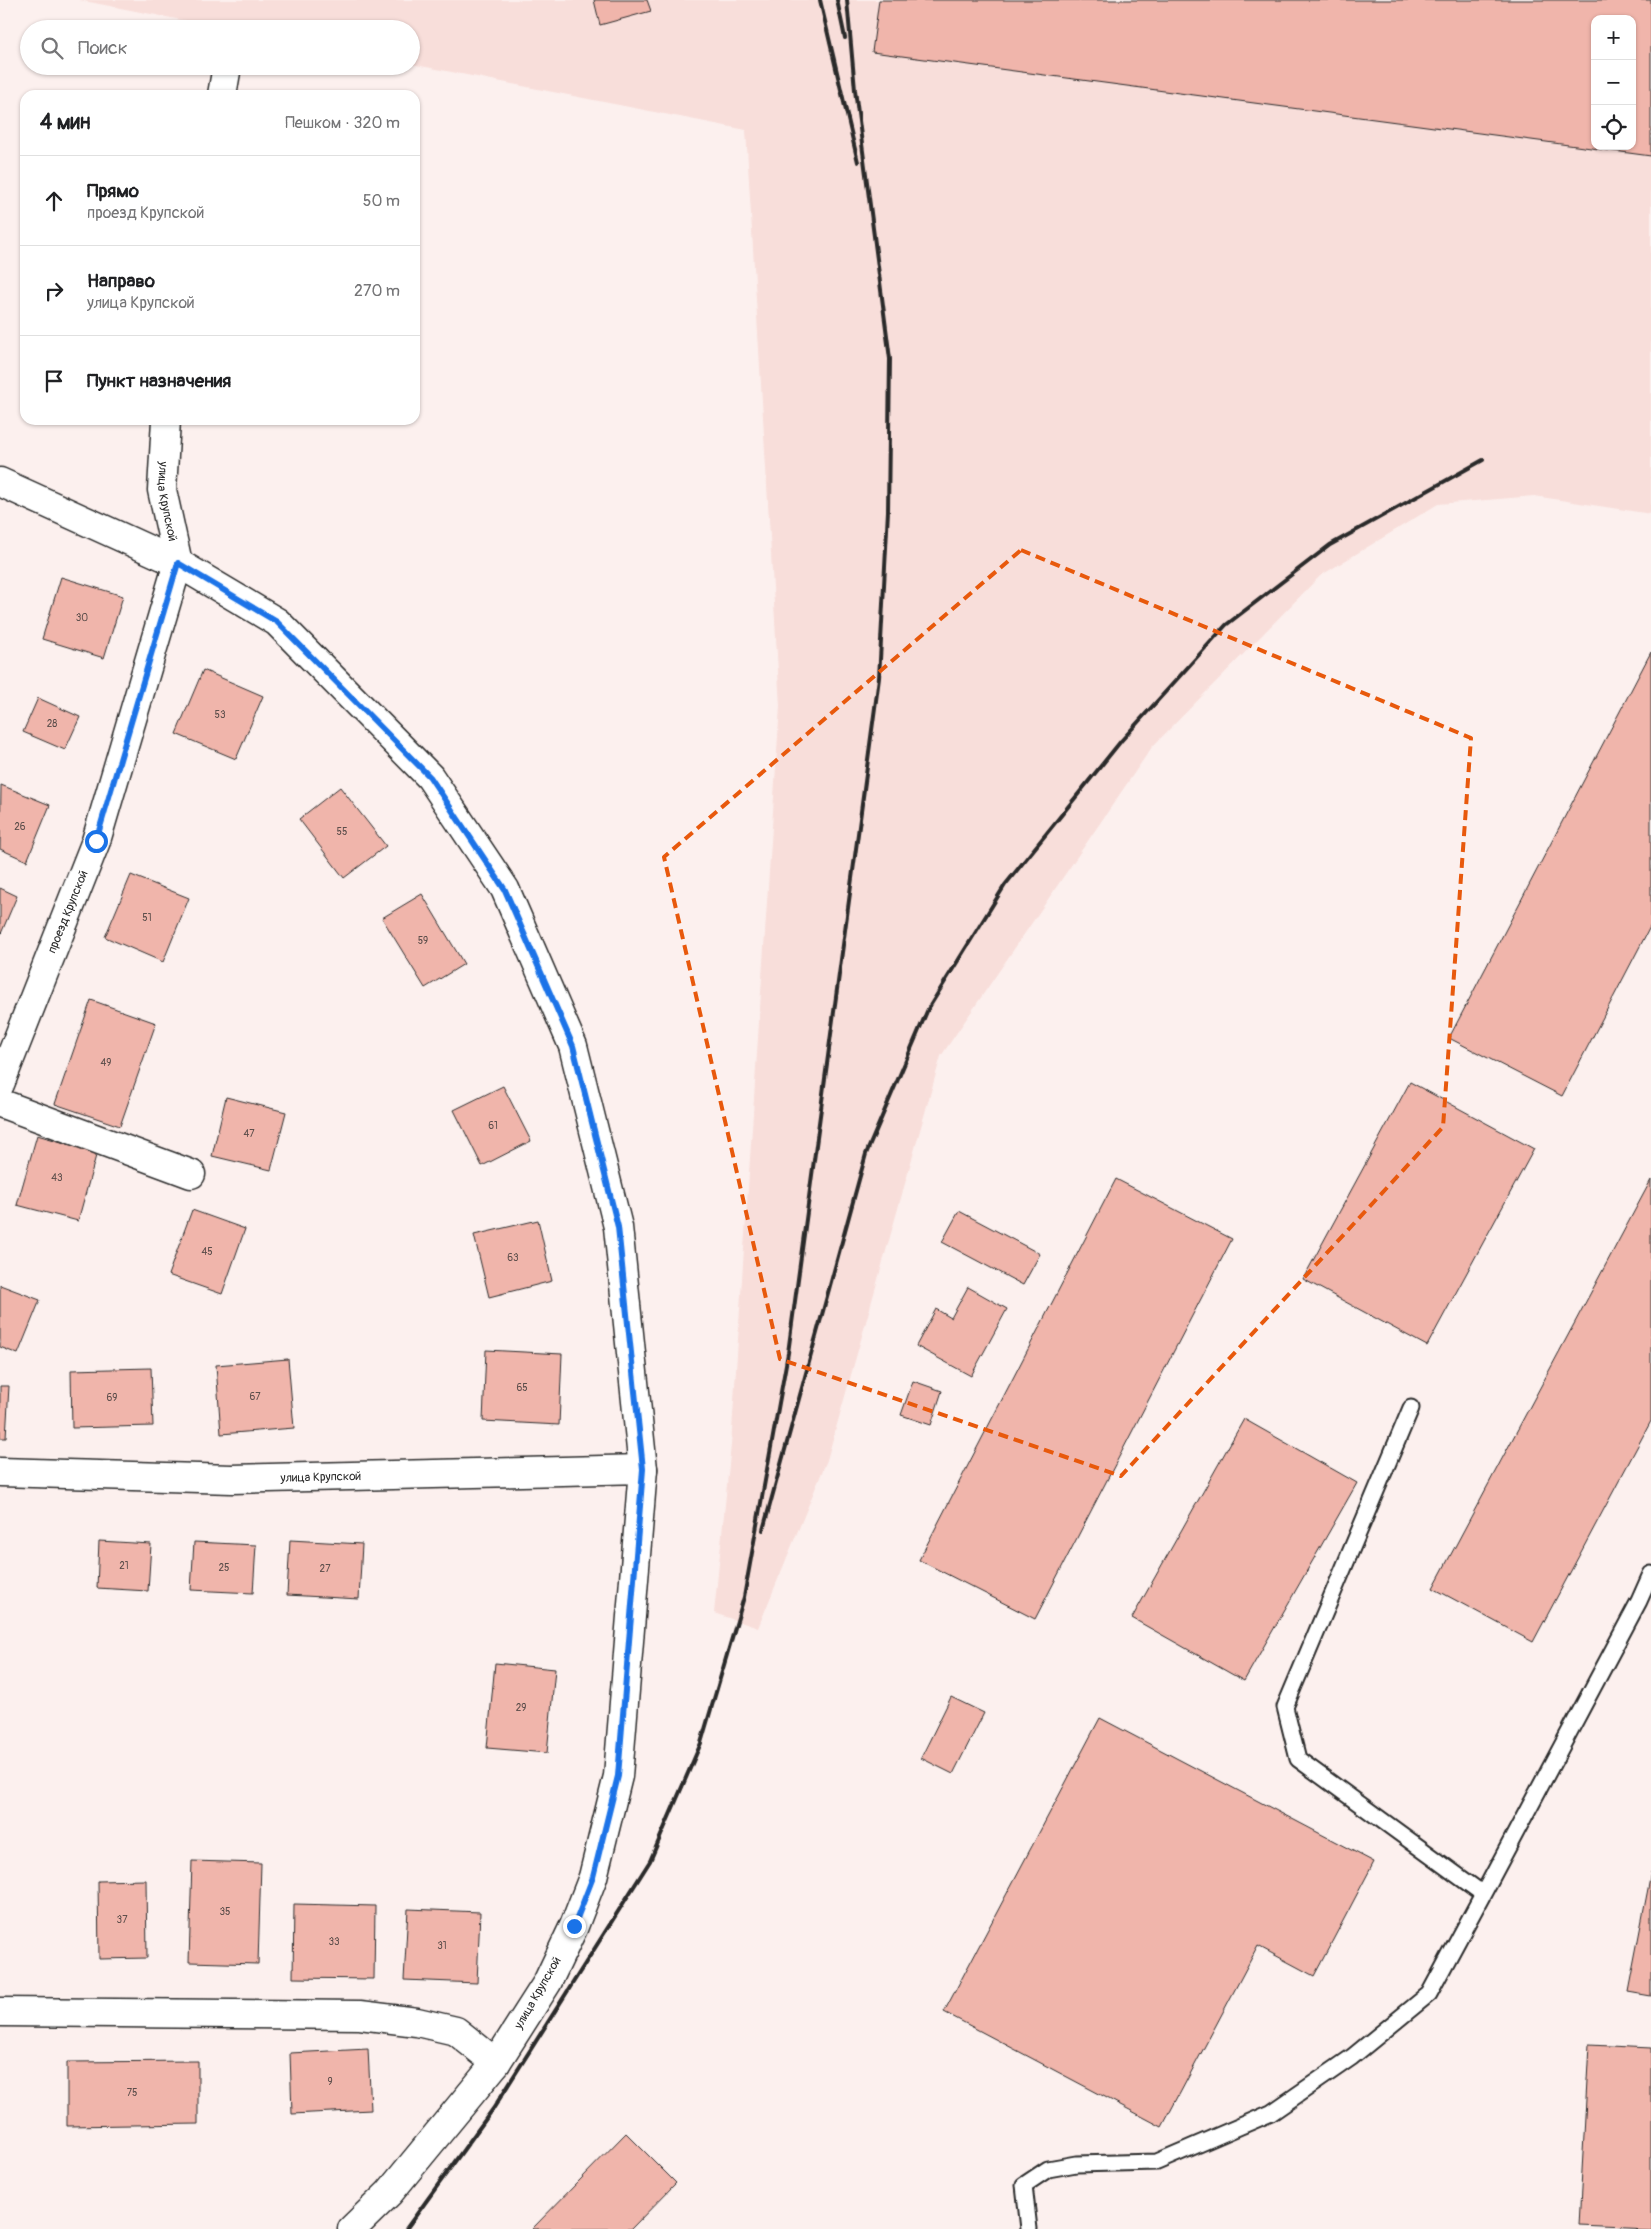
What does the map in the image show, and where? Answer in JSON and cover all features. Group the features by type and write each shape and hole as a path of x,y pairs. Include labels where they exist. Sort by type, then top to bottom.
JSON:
{"street":[{"path":"223,90 225,75"},
{"name":"улица Крупской","path":"166,425 162,490 178,563 277,622 430,777 505,890 573,1046 618,1227 643,1469 618,1776 593,1877 574,1926 547,1983 496,2063 389,2192 352,2229"},
{"path":"0,482 178,563"},
{"name":"проезд Крупской","path":"0,1084 96,841 178,563"},
{"path":"0,1103 190,1174"},
{"name":"улица Крупской","path":"0,1472 232,1479 643,1469"},
{"path":"0,2012 360,2015 417,2022 456,2031 496,2063"}],"lane":[{"path":"1411,1408 1285,1707 1298,1759 1483,1894"},
{"path":"1029,2229 1024,2185 1048,2169 1076,2164 1157,2162 1271,2114 1352,2057 1429,1994 1639,1601 1651,1574"}],"highlighted area":[{"path":"1021,550 1471,738 1443,1127 1121,1476 780,1359 664,857"}],"shaded area":[{"path":"79,0 1651,0 1651,514 1534,496 1438,504 1320,576 1152,747 941,1056 827,1460 758,1628 714,1613 731,1445 780,706 746,130 420,66 420,20 182,20"}],"building":[{"path":"594,0 647,0 651,11 600,25"},
{"path":"879,0 1651,0 1651,156 1606,150 1636,150 1636,15 1591,15 1591,148 872,52"},
{"path":"61,577 123,596 104,658 42,639"},
{"path":"1651,652 1651,925 1562,1096 1449,1038"},
{"path":"203,670 263,696 236,759 176,734"},
{"path":"38,698 80,717 65,750 23,732"},
{"path":"1,785 50,805 27,861 0,849"},
{"path":"340,787 386,846 344,878 299,819"},
{"path":"131,875 189,898 163,962 105,937"},
{"path":"0,888 17,896 0,936"},
{"path":"422,894 464,964 425,988 382,918"},
{"path":"91,1000 156,1023 120,1126 55,1104"},
{"path":"1410,1082 1534,1149 1427,1346 1303,1279"},
{"path":"503,1086 531,1141 482,1166 454,1110"},
{"path":"226,1097 286,1112 271,1170 212,1156"},
{"path":"37,1135 97,1152 78,1221 17,1205"},
{"path":"1116,1179 1232,1239 1035,1619 919,1560"},
{"path":"1651,1180 1651,1421 1533,1642 1433,1588"},
{"path":"192,1210 245,1229 222,1294 168,1275"},
{"path":"959,1211 1040,1254 1023,1285 942,1242"},
{"path":"538,1220 552,1281 489,1297 474,1235"},
{"path":"0,1285 40,1300 18,1354 0,1347"},
{"path":"968,1287 1007,1309 971,1376 916,1346 936,1309 951,1318"},
{"path":"486,1350 562,1354 559,1425 483,1421"},
{"path":"288,1359 294,1428 221,1434 216,1365"},
{"path":"151,1368 153,1426 72,1428 71,1370"},
{"path":"913,1381 942,1391 931,1425 901,1415"},
{"path":"0,1386 9,1386 6,1438 0,1438"},
{"path":"1244,1419 1357,1483 1244,1681 1132,1618"},
{"path":"290,1540 362,1544 359,1599 287,1595"},
{"path":"99,1541 151,1544 148,1591 97,1588"},
{"path":"194,1542 256,1545 253,1593 191,1590"},
{"path":"495,1663 555,1669 547,1753 487,1748"},
{"path":"951,1697 984,1713 953,1774 921,1758"},
{"path":"1100,1718 1374,1862 1314,1976 1258,1946 1162,2127 944,2012"},
{"path":"192,1861 261,1863 258,1964 189,1962"},
{"path":"1651,1873 1651,1996 1628,1992"},
{"path":"146,1880 147,1958 99,1959 98,1881"},
{"path":"294,1904 375,1906 374,1979 293,1978"},
{"path":"408,1909 480,1912 477,1983 404,1980"},
{"path":"1589,2045 1651,2048 1651,2228 1579,2225"},
{"path":"368,2049 371,2110 292,2114 290,2053"},
{"path":"198,2061 198,2124 67,2126 67,2062"},
{"path":"626,2133 676,2183 631,2229 532,2229"}],"railway":[{"path":"820,0 858,162"},
{"path":"837,0 845,38"},
{"path":"406,2229 493,2109 650,1861 701,1743 744,1597 788,1353 879,678 888,511 890,359 855,90 847,0"},
{"path":"763,1530 866,1154 928,1009 1005,885 1121,741 1226,625 1330,545 1483,460"}],"route":[{"path":"96,841 178,563 277,622 430,777 505,890 573,1046 618,1227 643,1469 618,1776 593,1877 574,1926"}]}
